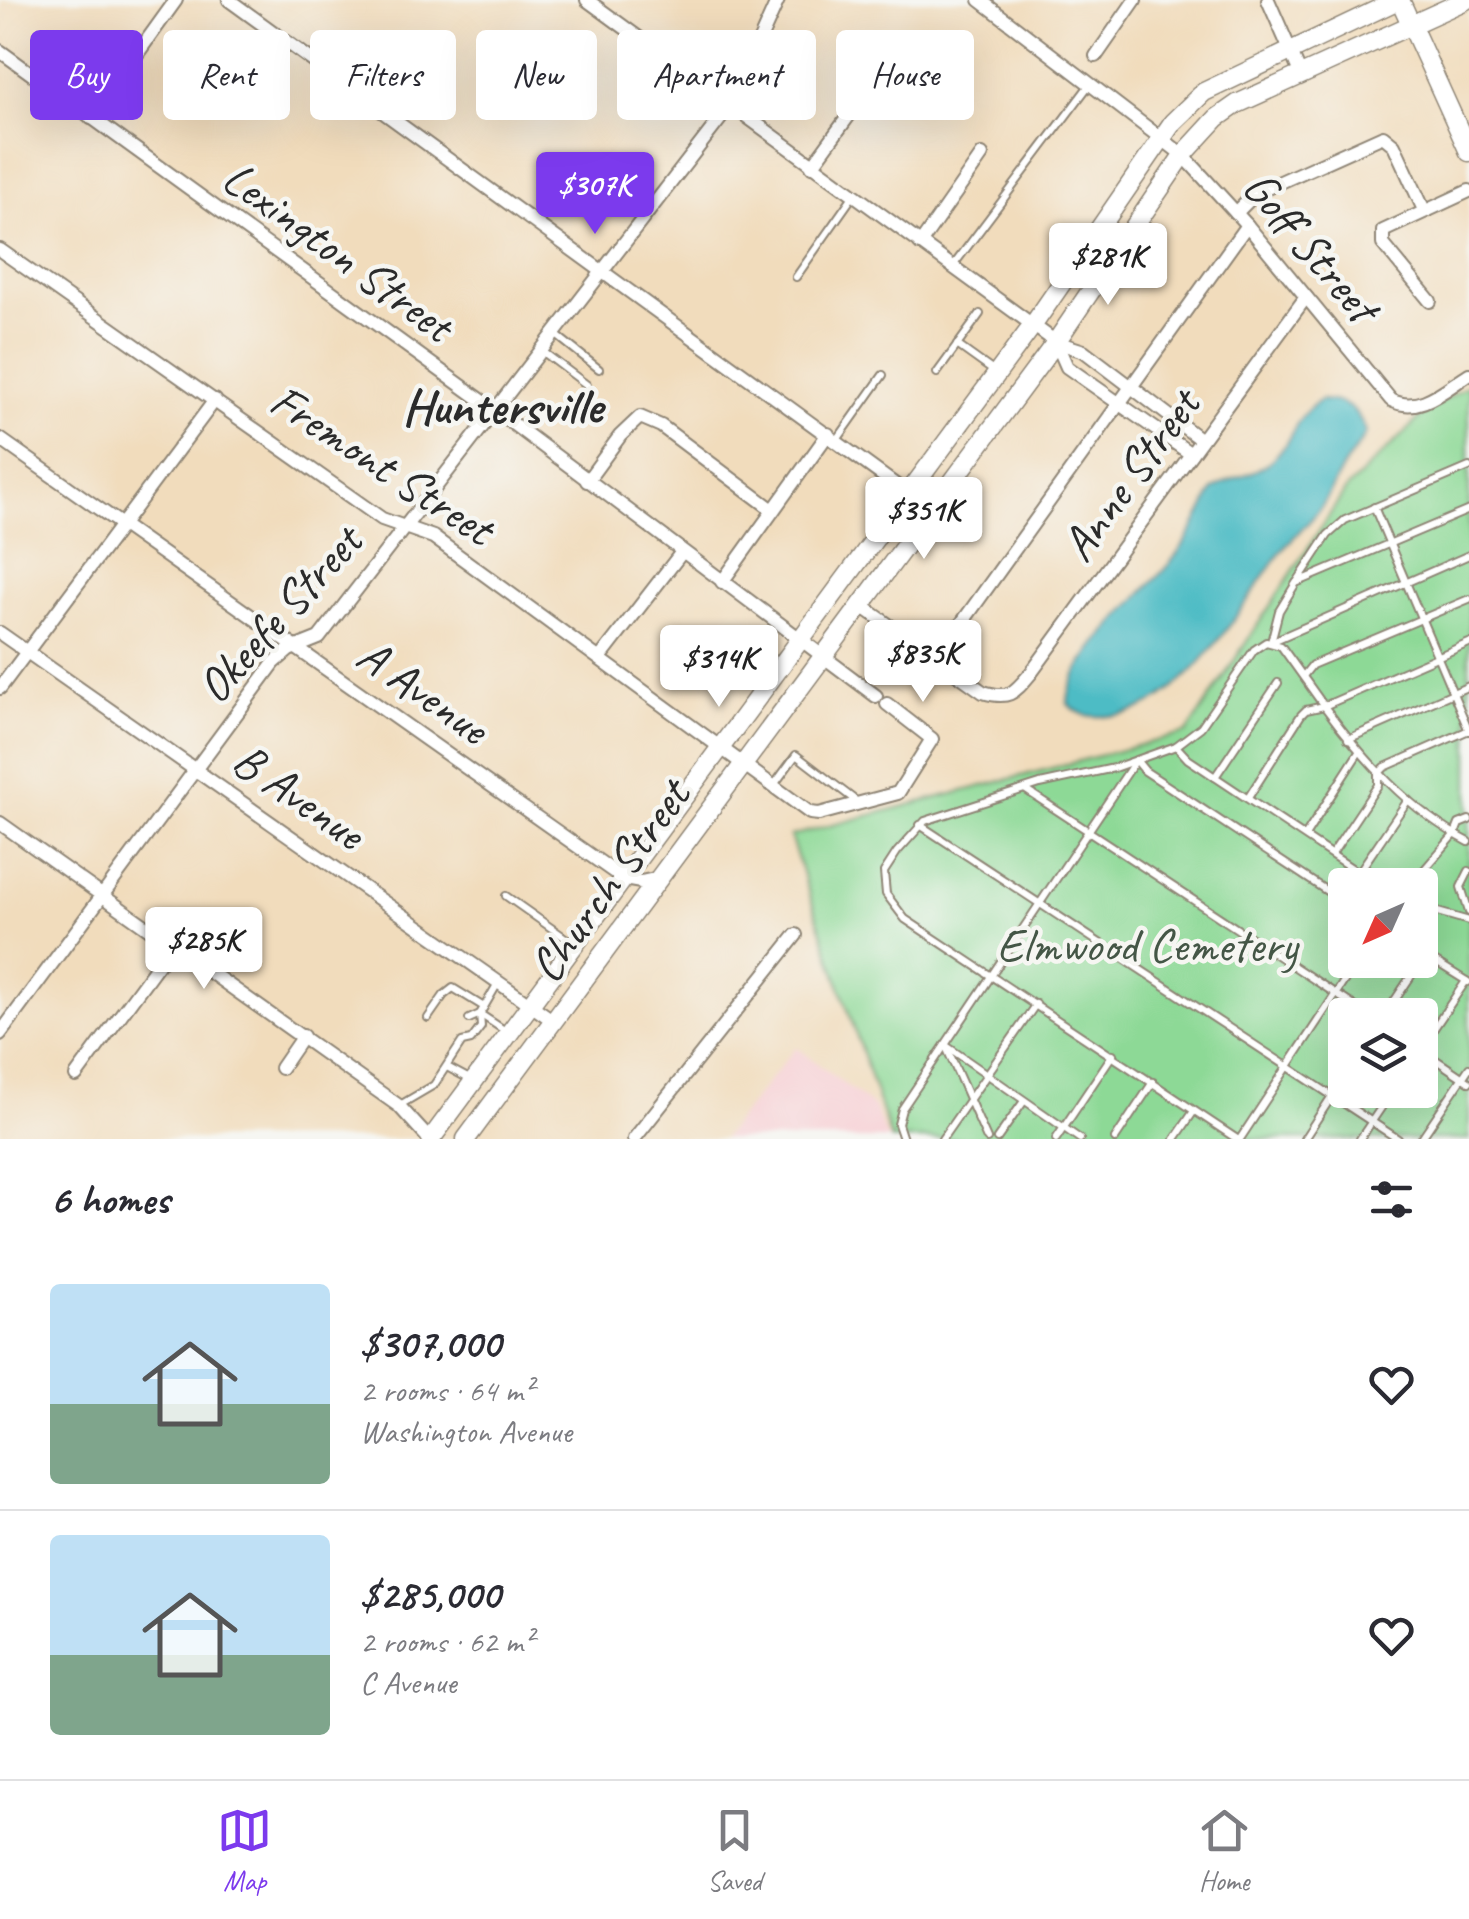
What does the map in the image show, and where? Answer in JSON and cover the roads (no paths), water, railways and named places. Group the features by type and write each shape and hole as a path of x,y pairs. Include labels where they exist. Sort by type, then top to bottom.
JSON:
{"main road":[{"name":"Church Street","path":"430,1139 1033,325 1162,136 1204,92 1399,0"},
{"path":"1399,0 1469,152"},
{"name":"Church Street","path":"466,1139 1056,342 1183,155 1217,118 1236,104 1466,0"}],"street":[{"path":"143,46 176,0"},
{"path":"229,0 604,270 930,514"},
{"path":"586,0 627,30"},
{"name":"Goff Street","path":"980,0 1183,155 1390,398 1400,404 1419,405 1469,374"},
{"path":"1268,0 1301,75"},
{"path":"1096,56 1132,1"},
{"name":"Okeefe Street","path":"761,30 773,2"},
{"name":"Lexington Street","path":"0,51 30,73"},
{"name":"Lexington Street","path":"94,120 495,410 932,739"},
{"name":"Okeefe Street","path":"0,1034 274,664 282,655 319,638 719,120"},
{"path":"749,120 1056,342 1084,351 1201,440"},
{"path":"812,166 846,120"},
{"path":"1236,213 1256,193 1383,136 1394,145 1424,210"},
{"path":"920,244 982,155"},
{"path":"1430,302 1381,238 1388,226 1469,190"},
{"path":"936,659 1246,225"},
{"name":"Fremont Street","path":"0,250 382,518 434,537 810,813 898,793 932,739"},
{"name":"Anne Street","path":"862,606 983,692 999,697 1014,691 1032,673 1306,298"},
{"path":"1056,342 1067,367 1191,454"},
{"path":"0,688 215,400"},
{"path":"588,480 620,436 640,418 661,426 773,510"},
{"path":"722,582 773,510 832,438"},
{"name":"A Avenue","path":"0,439 624,879"},
{"path":"600,658 682,552"},
{"name":"B Avenue","path":"0,632 555,1022"},
{"path":"0,822 399,1106 430,1139"},
{"path":"624,879 642,882 661,877"},
{"path":"634,1139 796,935"},
{"path":"76,1076 173,944"},
{"path":"281,1068 303,1036"}],"lane":[{"path":"952,267 1091,83"},
{"path":"796,277 853,196"},
{"path":"938,373 980,314"},
{"path":"554,333 599,369"},
{"path":"957,346 997,374"},
{"path":"541,350 587,385"},
{"path":"832,438 882,375"},
{"path":"1272,642 1279,611 1333,529 1374,507 1467,468 1469,480"},
{"path":"1332,854 1378,785 1378,774 1469,731 1374,507"},
{"path":"1296,583 1469,510"},
{"path":"1346,978 1239,1139 905,919 886,894 883,882 887,866 920,825 936,815 1176,746 1200,727 1254,650 1469,555"},
{"path":"1303,676 1312,666 1469,599"},
{"path":"1272,642 1281,646 1378,774 1469,842"},
{"path":"1248,798 1301,714 1469,642"},
{"path":"1215,777 1278,684"},
{"path":"1348,738 1469,686"},
{"path":"1176,746 1188,759 1352,868"},
{"path":"1304,836 1359,752"},
{"path":"772,786 796,755 861,804"},
{"path":"902,1139 900,1115 1136,760"},
{"path":"1136,760 1145,772 1328,892"},
{"path":"1025,789 1342,998"},
{"path":"1361,868 1408,800"},
{"path":"1426,868 1459,824 1469,820"},
{"path":"920,825 1328,1092"},
{"path":"1469,870 1461,887 1469,912"},
{"path":"506,896 575,945"},
{"path":"1438,912 1469,920"},
{"path":"1438,963 1468,982 1420,1050 1466,1080"},
{"path":"469,1019 482,1010 498,982"},
{"path":"428,1018 453,988 509,1034"},
{"path":"942,1139 1036,1004"},
{"path":"462,1042 471,1040 481,1026 482,1010"},
{"path":"399,1106 426,1092 448,1067 462,1042 460,1031"},
{"path":"945,1044 1080,1139"},
{"path":"945,1044 987,1139"},
{"path":"1056,1139 1112,1054"},
{"path":"448,1067 474,1082"},
{"path":"1420,1139 1466,1080 1469,1068"},
{"path":"1115,1139 1153,1082"},
{"path":"997,1139 1024,1101"},
{"path":"1304,1139 1328,1101"},
{"path":"1352,1108 1398,1139"},
{"path":"1360,1139 1381,1108"},
{"path":"1176,1139 1194,1111"}],"water":[{"path":"1321,400 1350,407 1363,424 1364,437 1322,506 1282,551 1208,653 1162,697 1137,710 1098,716 1082,714 1068,704 1081,666 1112,625 1178,553 1213,490 1270,461 1303,415"}],"district":[{"name":"Huntersville","path":"502,406"}],"park label":[{"name":"Elmwood Cemetery","path":"1147,945"}]}
